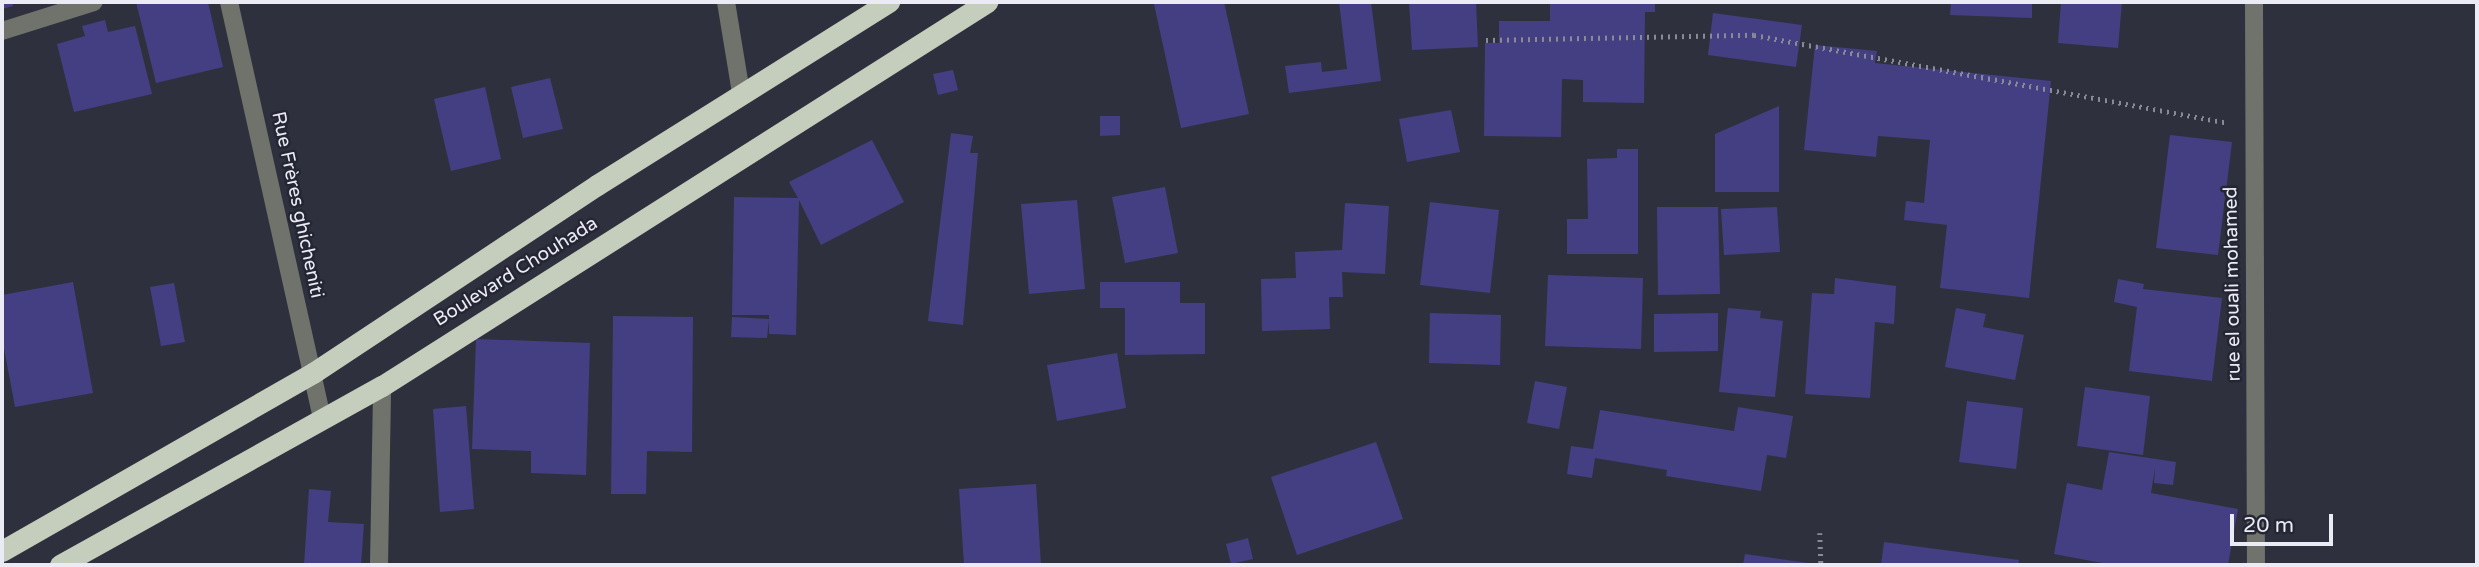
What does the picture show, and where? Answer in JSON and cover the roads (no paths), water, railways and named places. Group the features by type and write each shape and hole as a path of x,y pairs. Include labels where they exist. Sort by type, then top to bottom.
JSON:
{"highway":[{"path":"2,551 313,373 741,93 889,2"},
{"name":"Boulevard Chouhada","path":"60,565 382,386 451,338 987,2"}],"street":[{"path":"2,32 94,2"},
{"name":"Rue Frères ghicheniti","path":"229,2 322,417"},
{"path":"726,2 741,93"},
{"name":"rue el ouali mohamed","path":"2254,2 2256,565"},
{"path":"379,565 382,386"}]}
